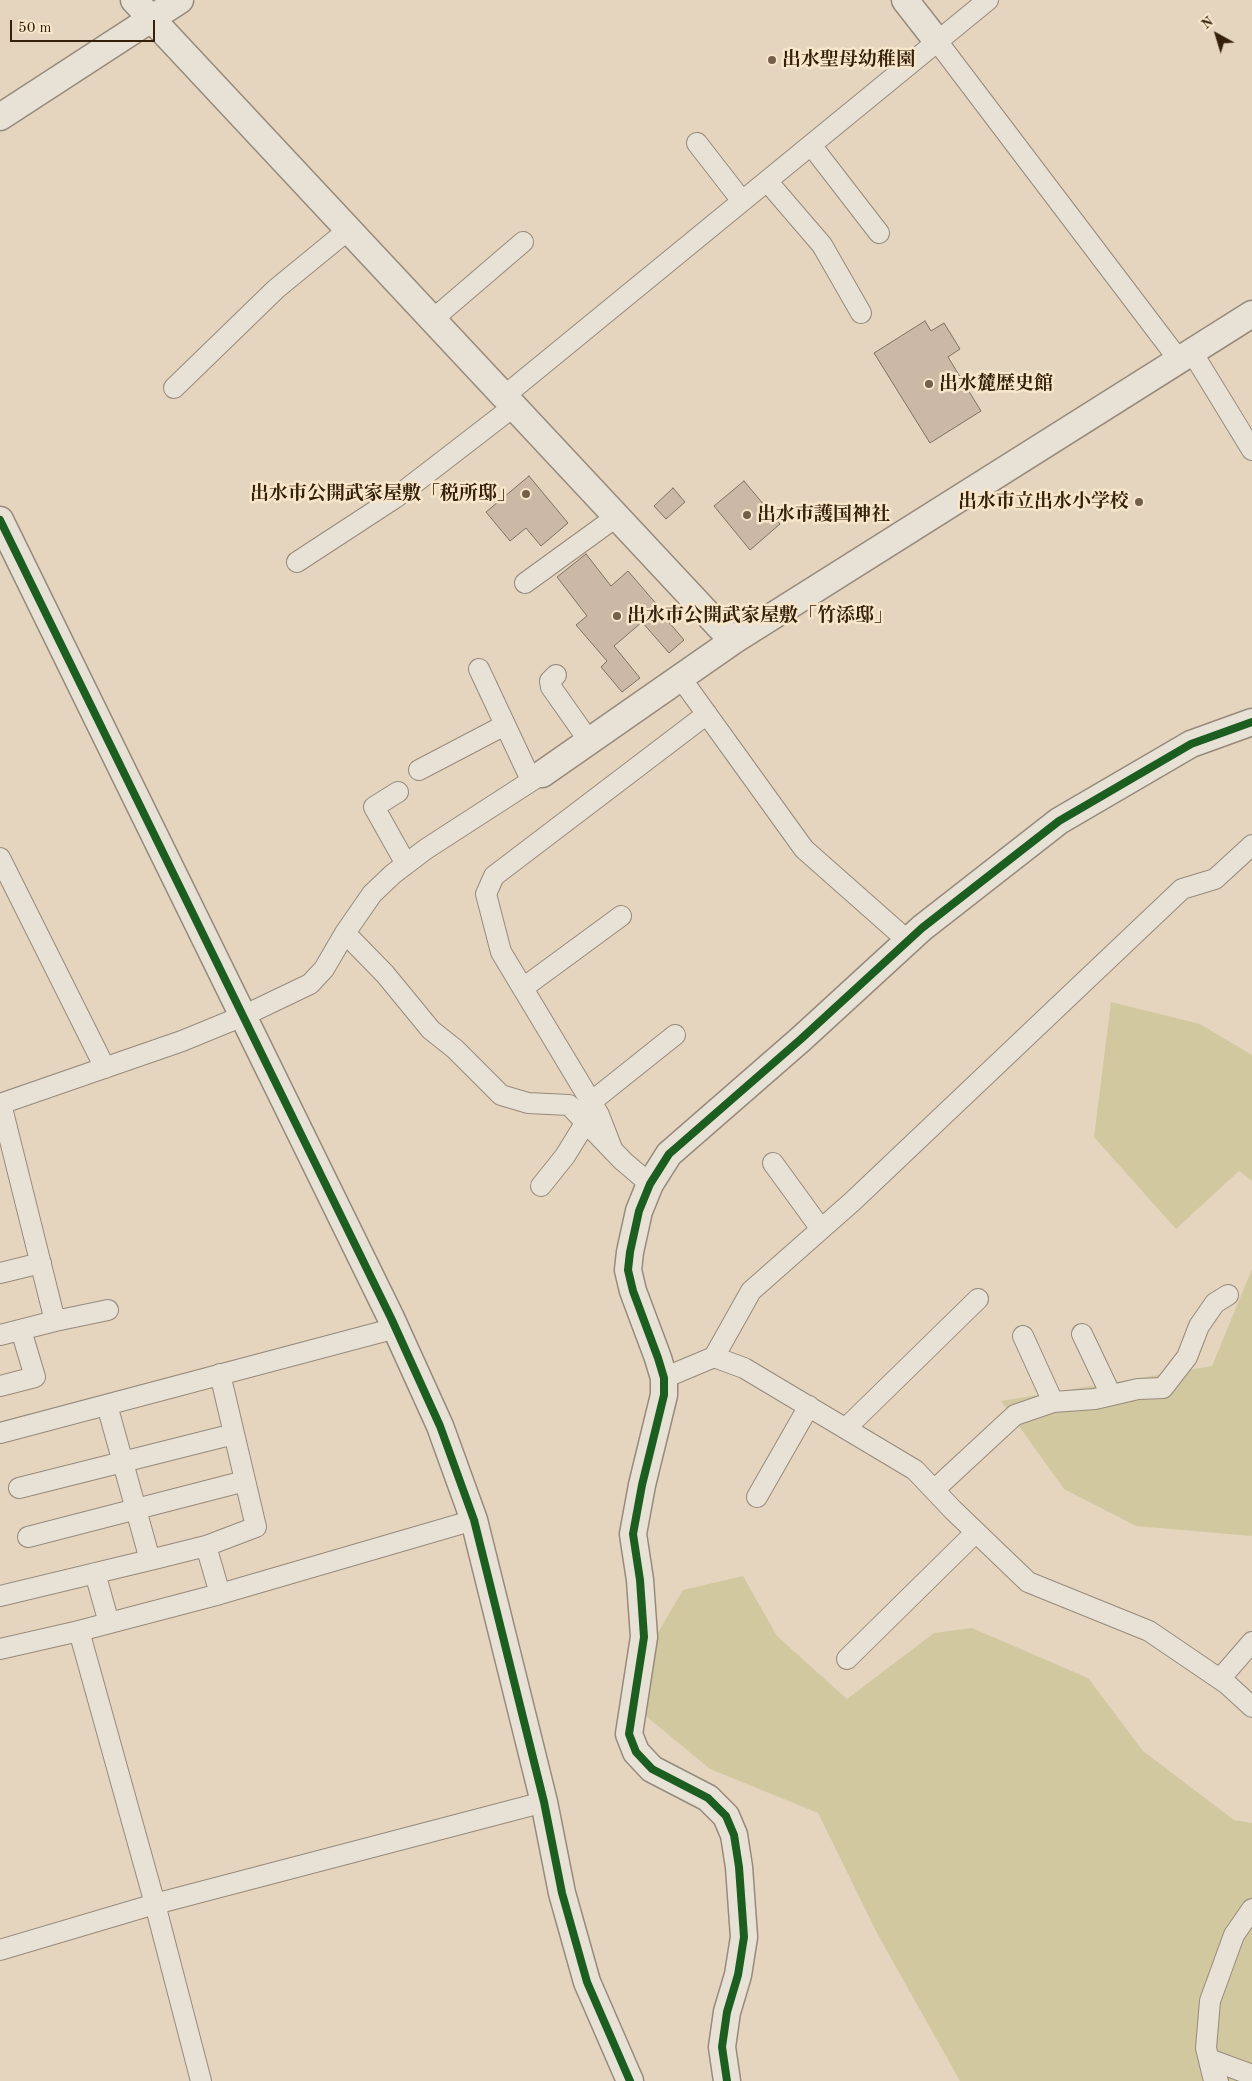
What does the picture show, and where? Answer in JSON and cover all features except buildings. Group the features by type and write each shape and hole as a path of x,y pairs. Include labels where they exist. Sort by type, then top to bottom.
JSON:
{"street":[{"path":"134,0 733,641"},
{"path":"0,117 180,0"},
{"path":"905,0 1186,356 1252,450"},
{"path":"297,562 395,498 742,201 988,0"},
{"path":"697,143 742,201"},
{"path":"811,145 879,233"},
{"path":"767,181 822,245 861,313"},
{"path":"174,388 276,288 348,230"},
{"path":"432,320 523,242"},
{"path":"55,1321 0,1104 182,1041 243,1016 310,984 324,970 345,933 372,894 406,864 733,641 1252,314"},
{"path":"525,583 616,517"},
{"path":"0,520 396,1328 440,1426 474,1520 544,1802 562,1893 587,1982 630,2081"},
{"path":"479,670 505,724 536,777"},
{"path":"556,675 550,681 551,687 589,741"},
{"path":"680,677 804,848 908,941"},
{"path":"613,1151 599,1115 502,952 486,894 494,876 707,714"},
{"path":"727,2081 722,2047 727,2012 738,1975 744,1936 739,1867 734,1835 726,1816 708,1798 652,1769 636,1752 629,1734 644,1637 640,1580 633,1534 642,1485 664,1394 664,1378 633,1290 628,1270 639,1212 650,1184 669,1154 794,1045 922,928 1059,821 1192,744 1252,722"},
{"path":"419,770 505,724"},
{"path":"398,792 374,807 406,864"},
{"path":"664,1378 714,1357 750,1291 853,1201 1182,889 1215,879 1252,845"},
{"path":"0,858 105,1068"},
{"path":"523,988 621,916"},
{"path":"345,933 385,974 431,1030 455,1049 501,1095 528,1104 569,1105 613,1151 650,1184"},
{"path":"591,1102 674,1035"},
{"path":"540,1186 565,1156 586,1122"},
{"path":"772,1164 821,1229"},
{"path":"0,1273 41,1263"},
{"path":"934,1490 1015,1415 1053,1402 1095,1399 1138,1389 1163,1388 1187,1357 1199,1326 1214,1303 1228,1295"},
{"path":"846,1428 978,1299"},
{"path":"0,1335 108,1310"},
{"path":"0,1433 396,1328"},
{"path":"0,1386 36,1377 20,1330"},
{"path":"1082,1334 1111,1395"},
{"path":"1023,1336 1053,1402"},
{"path":"714,1357 744,1368 915,1470 1028,1582 1150,1631 1220,1679 1252,1707"},
{"path":"0,1596 206,1546 256,1527 220,1374"},
{"path":"107,1405 150,1560"},
{"path":"757,1498 809,1406"},
{"path":"18,1488 234,1434"},
{"path":"28,1537 245,1481"},
{"path":"0,1649 80,1631 220,1594 474,1520"},
{"path":"847,1659 976,1532"},
{"path":"206,1546 220,1594"},
{"path":"95,1573 109,1623"},
{"path":"80,1631 155,1904 201,2081"},
{"path":"1220,1679 1252,1642"},
{"path":"0,1950 155,1904 544,1802"},
{"path":"1218,2081 1213,2077 1206,2048 1210,2001 1234,1935 1252,1909"},
{"path":"1209,2059 1252,2075"}],"shaded area":[{"path":"1111,1002 1200,1024 1252,1055 1252,1181 1239,1171 1176,1229 1094,1137"},
{"path":"1252,1269 1252,1536 1136,1526 1064,1489 1001,1401 1212,1366"},
{"path":"743,1576 777,1636 847,1699 934,1633 972,1628 1088,1678 1143,1751 1234,1820 1252,1823 1252,2081 960,2081 878,1935 818,1813 710,1769 641,1712 657,1634 683,1590"}],"cycle path":[{"path":"0,520 391,1318 440,1426 474,1520 544,1802 562,1893 587,1982 630,2081"},
{"path":"727,2081 722,2047 727,2012 738,1975 744,1937 739,1867 734,1835 726,1816 708,1798 652,1769 636,1752 629,1734 644,1637 640,1580 633,1534 642,1485 664,1395 664,1378 633,1291 628,1270 639,1211 650,1184 669,1154 801,1039 922,928 1059,821 1191,744 1252,722"}],"place":[{"name":"出水聖母幼稚園","path":"772,60"},
{"name":"出水麓歴史館","path":"929,384"},
{"name":"出水市公開武家屋敷「税所邸」","path":"526,494"},
{"name":"出水市立出水小学校","path":"1139,502"},
{"name":"出水市護国神社","path":"747,515"},
{"name":"出水市公開武家屋敷「竹添邸」","path":"617,616"}]}
